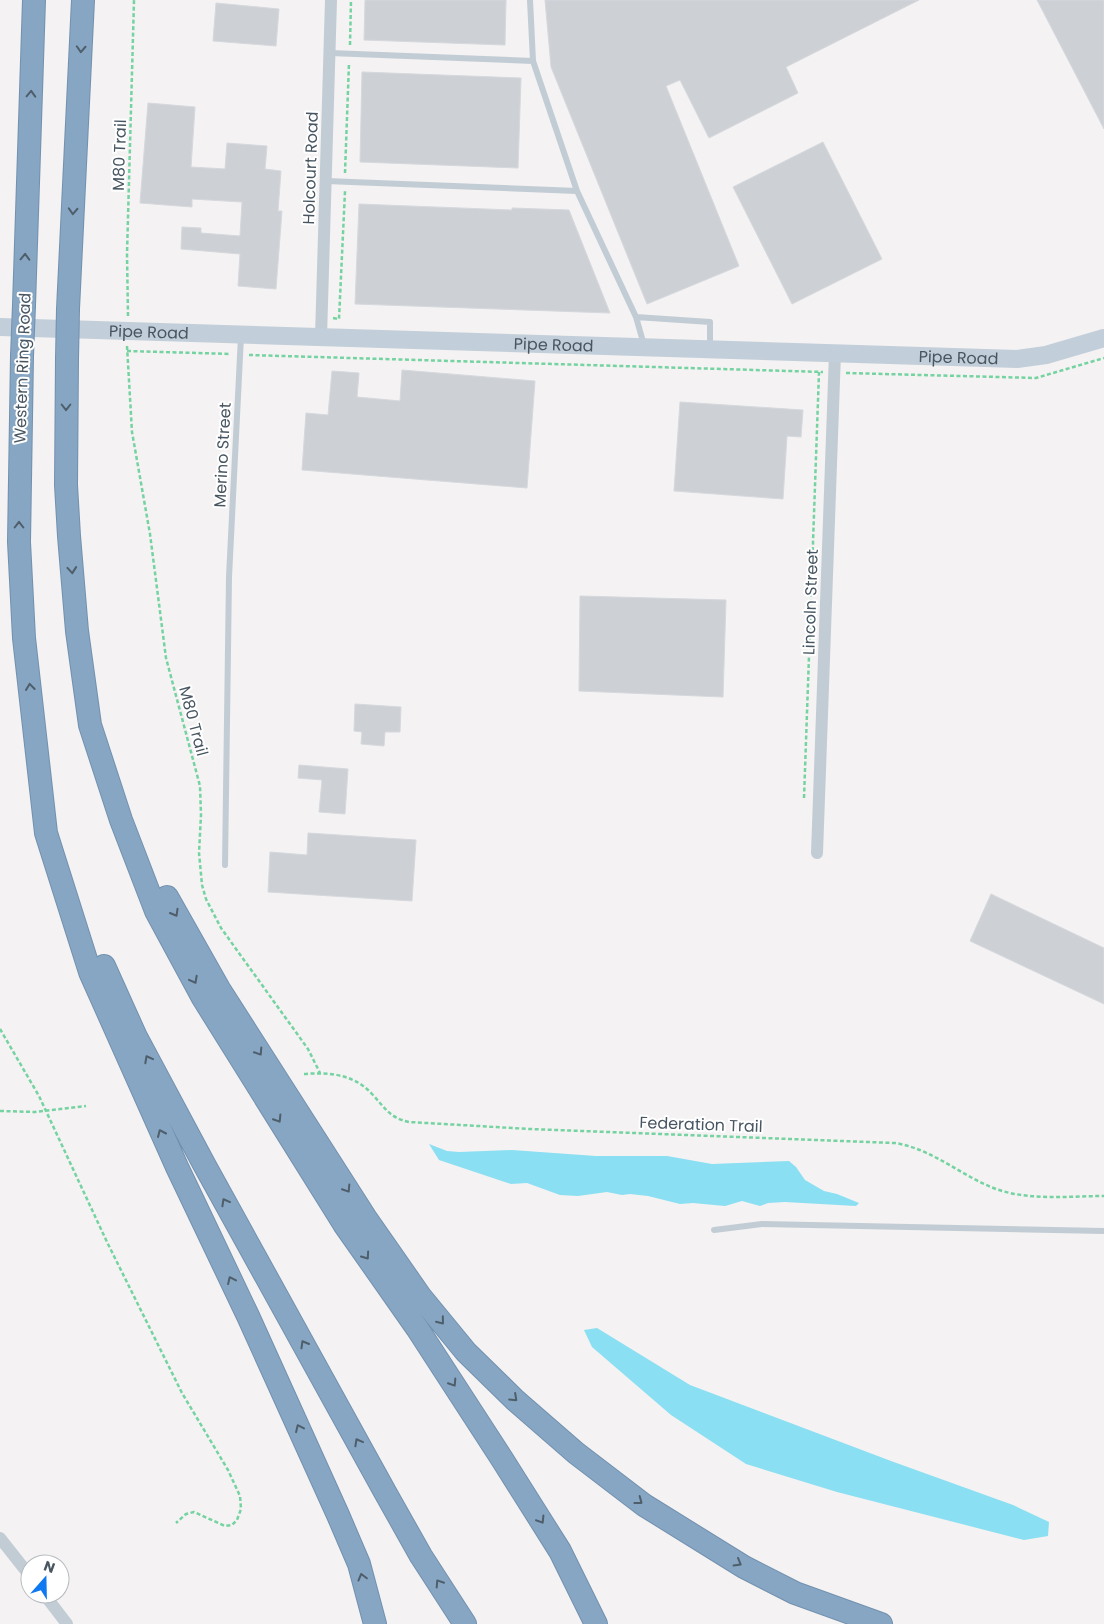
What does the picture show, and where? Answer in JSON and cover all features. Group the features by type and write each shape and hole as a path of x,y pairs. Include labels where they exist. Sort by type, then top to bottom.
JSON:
{"highway":[{"name":"Western Ring Road","path":"34,0 22,356 19,542 24,638 36,735"},
{"path":"83,0 66,359 66,485 68,536 77,631 90,725 121,820 156,911 203,998 344,1224 417,1328 560,1551 596,1624"},
{"path":"90,725 129,818 171,907 219,989 365,1217 420,1296 466,1352 516,1400 576,1453 644,1505 744,1567 795,1593 881,1624"},
{"path":"36,735 46,834 90,972 177,1167 248,1316 342,1523 359,1564 375,1624"},
{"path":"36,735 57,832 105,968 136,1037 385,1492 421,1556 465,1624"}],"street":[{"name":"Holcourt Road","path":"321,337 331,0"},
{"name":"Pipe Road","path":"0,327 1017,358 1046,355 1104,338"},
{"name":"Lincoln Street","path":"818,853 835,353"},
{"path":"0,1538 20,1563"},
{"path":"52,1604 67,1624"}],"lane":[{"path":"530,0 533,61 577,191 636,317 645,348"},
{"path":"330,53 533,61"},
{"path":"326,181 577,191"},
{"path":"636,317 710,322 710,349"},
{"name":"Merino Street","path":"225,865 229,577 241,334"},
{"path":"714,1230 762,1224 1104,1231"}],"path":[{"name":"M80 Trail","path":"128,310 127,254 134,0"},
{"path":"322,318 340,319 351,0"},
{"name":"M80 Trail","path":"127,343 133,440 150,534 166,658 200,786 202,815 199,853 204,892 211,912 221,928 308,1049 320,1072"},
{"path":"127,351 1036,378 1104,358"},
{"path":"804,798 819,372"},
{"path":"0,1029 46,1111 96,1219 182,1393 228,1470 240,1496 241,1509 232,1524 225,1526 194,1512 186,1514 176,1522"},
{"name":"Federation Trail","path":"304,1074 320,1072 343,1076 357,1082 371,1093 391,1116 398,1120 409,1122 530,1129 895,1143 922,1151 974,1179 1009,1194 1104,1196"},
{"path":"0,1110 35,1112 86,1106"}],"water":[{"path":"429,1144 447,1151 459,1152 512,1150 596,1156 667,1156 712,1164 789,1161 805,1180 824,1191 859,1203 856,1206 785,1202 768,1203 760,1206 742,1201 725,1206 693,1203 680,1204 648,1196 622,1195 607,1192 578,1196 560,1195 527,1183 511,1184 439,1160"},
{"path":"597,1328 690,1385 1013,1505 1049,1522 1048,1536 1024,1540 837,1492 746,1464 671,1415 592,1347 584,1330"}],"building":[{"path":"365,0 506,0 505,45 364,40"},
{"path":"545,0 919,0 786,67 798,93 709,138 680,80 666,86 739,266 647,304 551,67"},
{"path":"1037,0 1104,0 1104,129"},
{"path":"216,3 279,9 276,46 213,41"},
{"path":"362,72 521,78 518,168 360,162"},
{"path":"148,103 195,107 191,167 225,169 227,143 267,146 265,169 281,171 278,211 282,211 276,289 238,286 240,254 181,249 182,227 201,228 201,233 240,236 242,202 192,199 192,207 140,203"},
{"path":"823,142 882,259 792,304 733,187"},
{"path":"359,204 512,210 512,208 569,210 610,313 355,304"},
{"path":"402,370 535,381 527,488 302,470 306,413 328,415 332,371 359,373 357,397 400,401"},
{"path":"680,402 803,410 801,437 787,436 783,499 674,491"},
{"path":"580,596 726,600 723,697 579,691"},
{"path":"355,704 401,707 400,732 385,732 384,746 361,744 362,732 354,731"},
{"path":"299,765 348,769 345,814 319,812 322,780 298,778"},
{"path":"308,833 416,840 412,901 268,892 270,852 307,855"},
{"path":"991,894 1104,948 1104,1004 970,941"}]}
